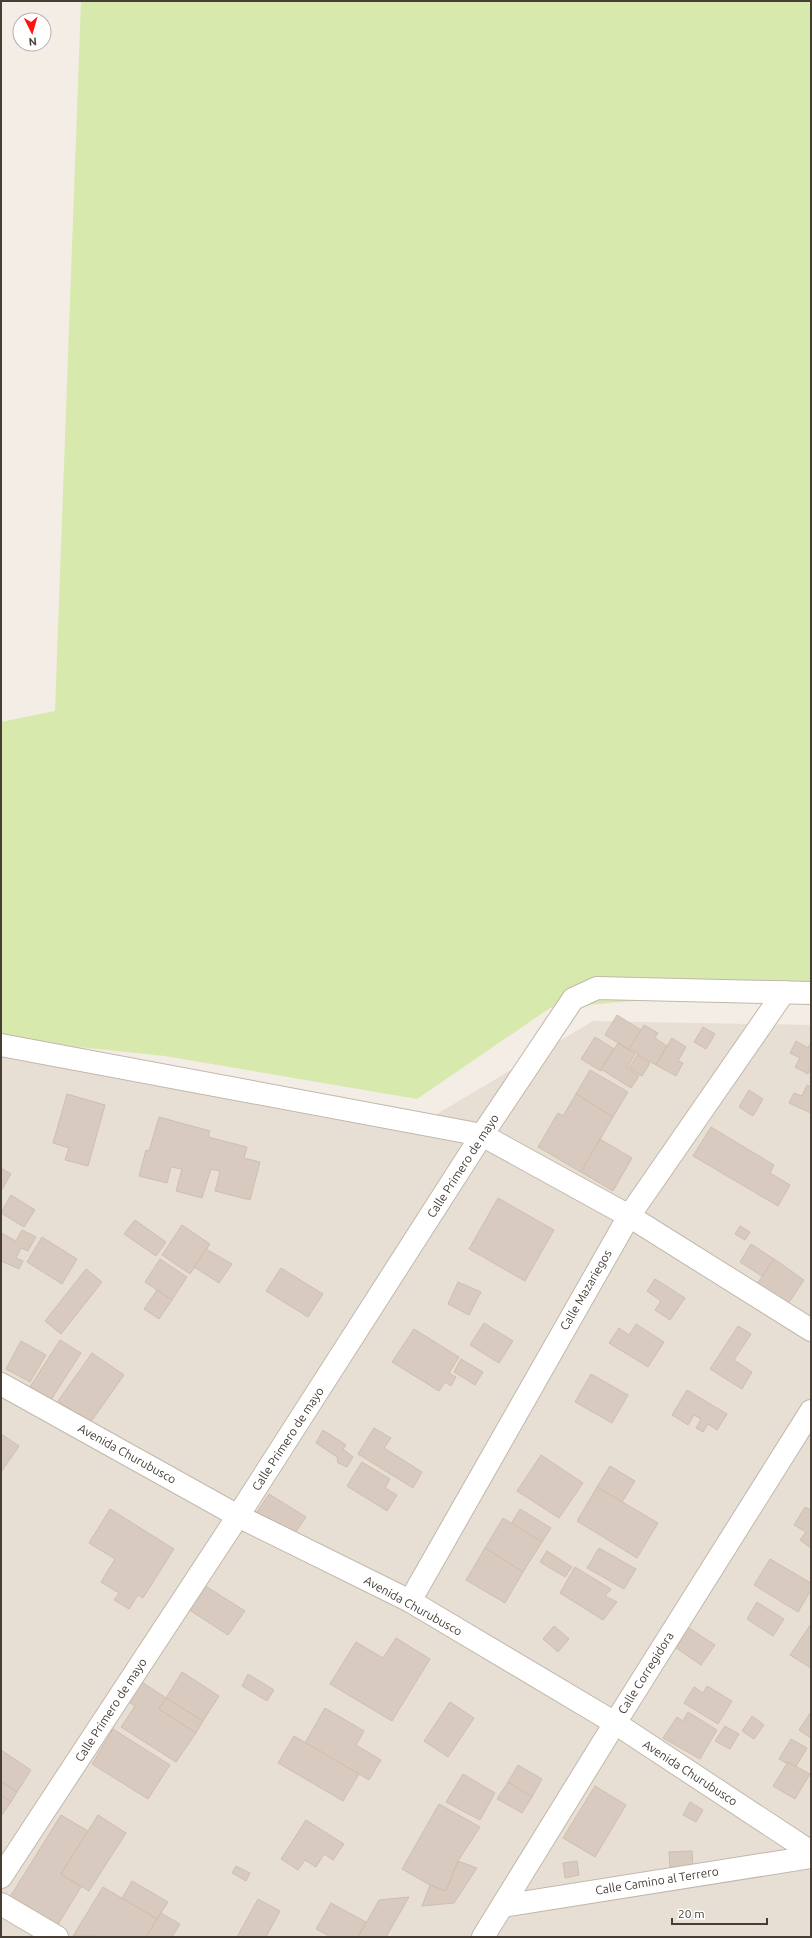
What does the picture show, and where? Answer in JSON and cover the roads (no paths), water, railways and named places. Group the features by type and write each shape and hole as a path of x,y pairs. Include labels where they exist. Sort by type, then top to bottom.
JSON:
{"street":[{"name":"Calle Primero de mayo","path":"1,1877 238,1516 482,1135 573,999 597,988 784,992"},
{"path":"784,992 811,993"},
{"name":"Calle Mazariegos","path":"410,1601 629,1216 784,992"},
{"path":"1,1045 482,1135 629,1216 811,1330"},
{"name":"Avenida Churubusco","path":"1,1384 238,1516 410,1601 614,1723 811,1852"},
{"name":"Calle Corregidora","path":"483,1937 614,1723 811,1411"},
{"name":"Calle Camino al Terrero","path":"503,1906 811,1857"},
{"path":"1,1904 57,1937"}]}
